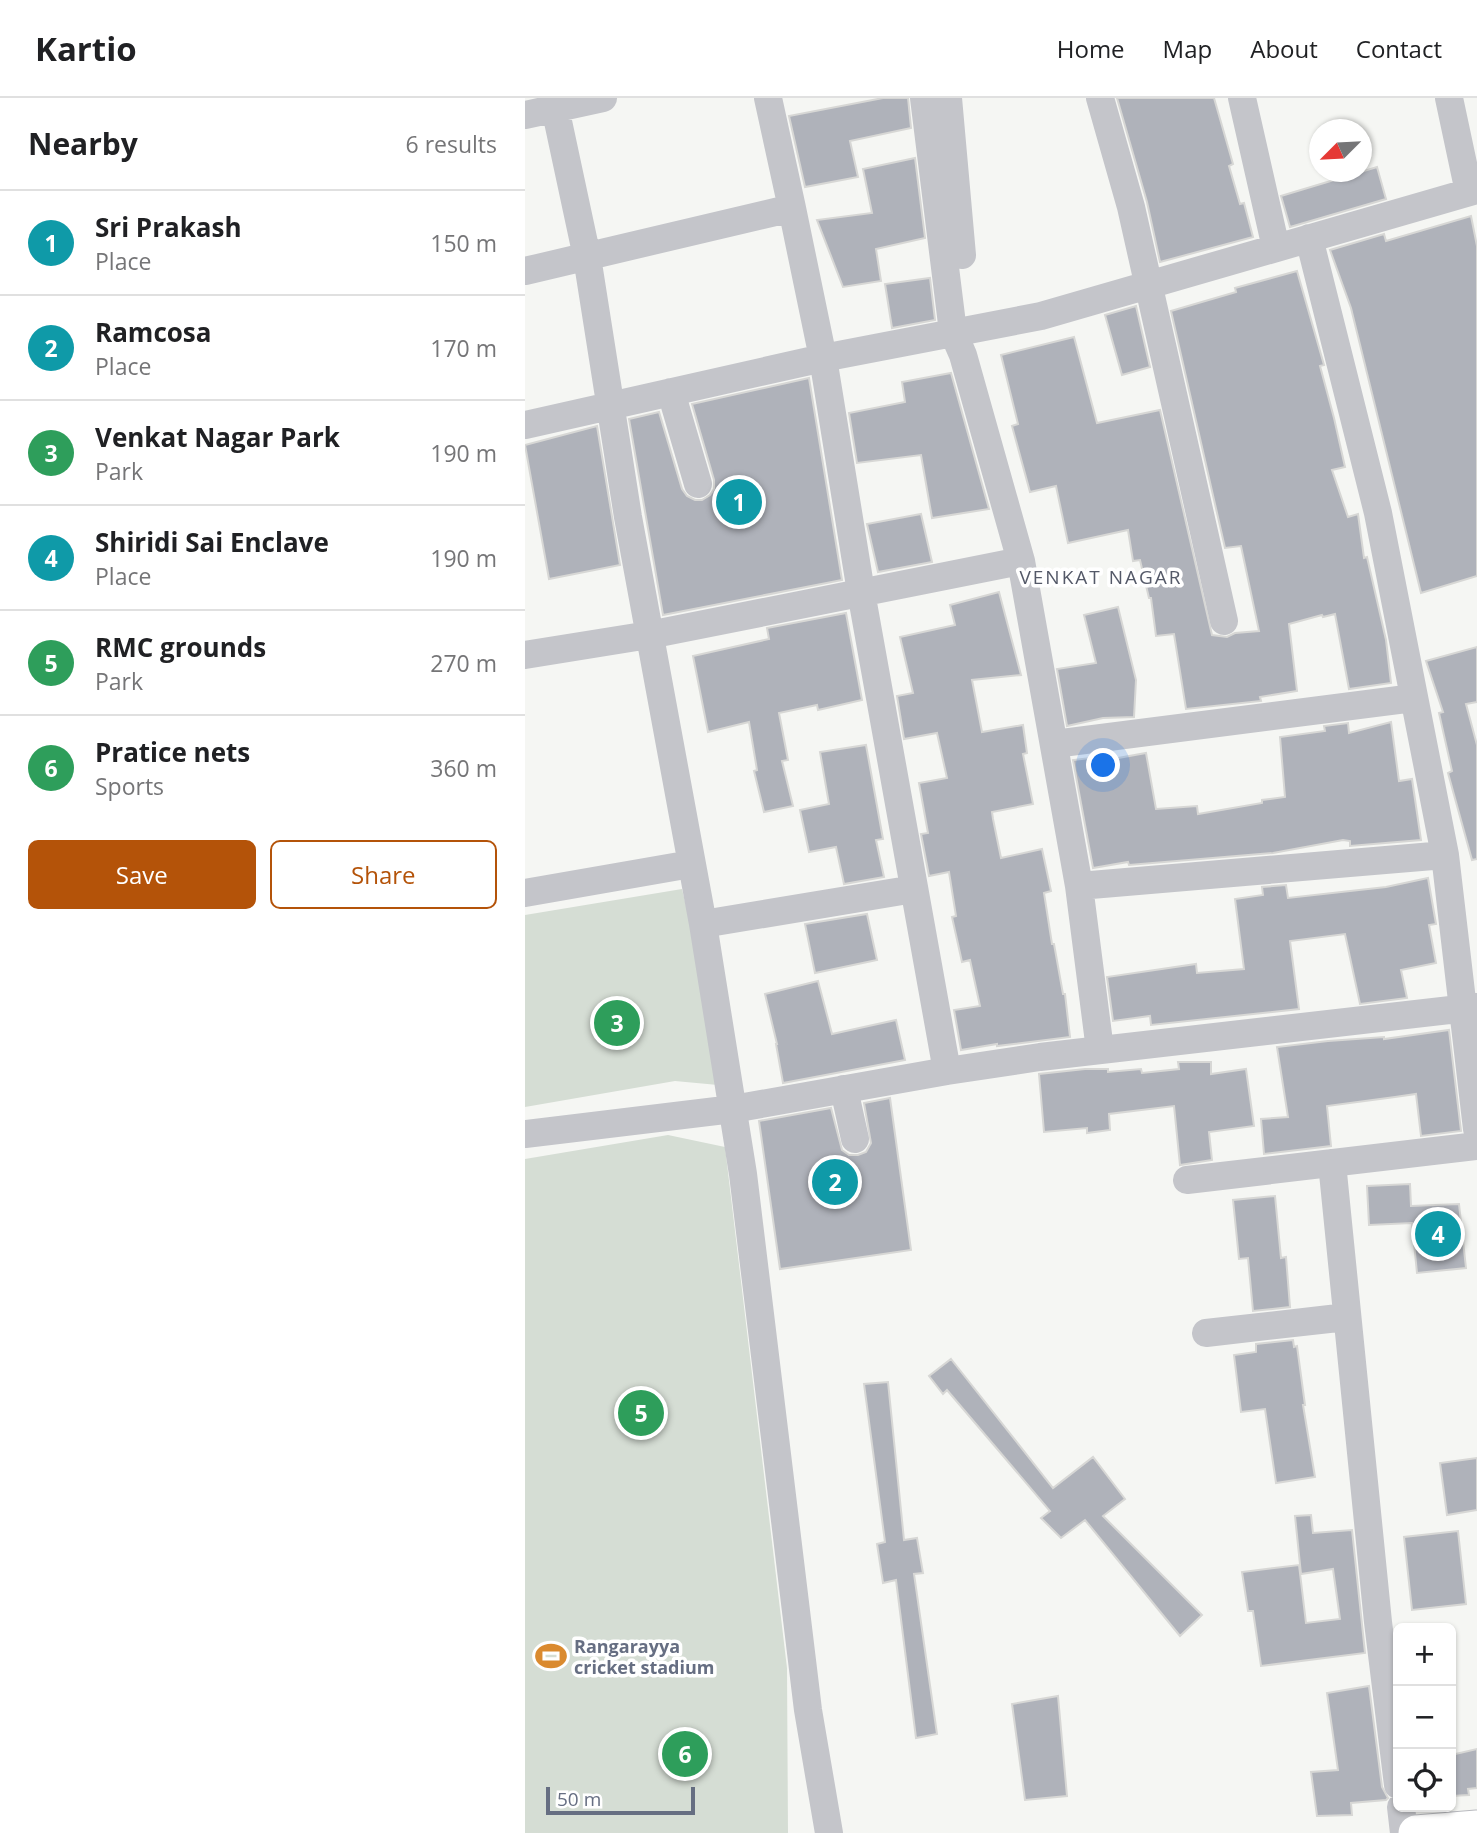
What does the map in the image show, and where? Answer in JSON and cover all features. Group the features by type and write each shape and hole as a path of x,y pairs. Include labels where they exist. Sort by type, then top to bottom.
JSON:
{"main road":[{"path":"1416,1833 1477,1828"}],"street":[{"path":"525,115 554,103 603,98"},
{"path":"768,98 823,358 861,592 947,1071"},
{"path":"925,98 961,339 1021,561 1079,886 1100,1050"},
{"path":"948,98 961,339"},
{"path":"1100,98 1131,207 1224,621"},
{"path":"1242,98 1276,248"},
{"path":"525,425 823,358 961,339 1473,191 1449,98"},
{"path":"554,103 587,257 649,635 703,924 733,1109 808,1710 829,1833"},
{"path":"525,271 792,208"},
{"path":"1309,238 1378,513 1445,855 1470,1008 1477,1129"},
{"path":"671,392 698,484"},
{"path":"525,654 649,635 1021,561"},
{"path":"1054,744 1414,698"},
{"path":"1079,886 1445,855"},
{"path":"525,893 691,864"},
{"path":"703,924 914,889"},
{"path":"525,1134 733,1109 947,1071 1100,1050 1470,1008"},
{"path":"844,1089 855,1139"},
{"path":"1187,1180 1477,1146"},
{"path":"1332,1163 1378,1622 1394,1749"},
{"path":"1206,1332 1347,1317"},
{"path":"1402,1812 1404,1833"}],"shaded area":[{"path":"682,889 700,965 718,1085 675,1081 525,1107 525,915"},
{"path":"668,1135 725,1147 787,1668 788,1833 525,1833 525,1159"}],"building":[{"path":"883,98 908,98 911,128 850,141 858,177 805,187 789,116"},
{"path":"1117,98 1214,98 1233,164 1229,166 1240,204 1244,203 1253,237 1160,262 1147,202"},
{"path":"915,158 925,238 876,249 881,281 843,287 817,220 872,213 863,169"},
{"path":"1377,167 1386,199 1290,227 1281,196 1327,182 1372,182 1372,169"},
{"path":"1471,216 1477,246 1477,576 1421,593 1351,308 1330,250 1384,234 1386,241"},
{"path":"1297,271 1324,365 1320,366 1345,467 1332,470 1348,517 1358,514 1364,558 1367,557 1386,640 1391,683 1349,689 1335,614 1322,615 1289,624 1297,691 1260,697 1261,701 1186,709 1174,634 1156,636 1151,598 1140,560 1133,561 1128,530 1068,543 1056,486 1030,492 1012,426 1018,424 1001,355 1074,337 1097,423 1160,410 1212,635 1227,637 1235,633 1259,631 1241,546 1225,548 1171,311 1236,292 1235,288"},
{"path":"930,278 935,320 892,328 885,284"},
{"path":"1136,306 1150,367 1122,375 1105,315"},
{"path":"951,373 989,509 932,518 921,455 857,463 849,413 905,402 902,382"},
{"path":"809,378 842,580 663,615 629,419 659,412 682,489 687,496 702,500 714,489 714,480 692,404"},
{"path":"597,426 620,565 549,579 525,445"},
{"path":"921,514 932,562 878,572 867,524"},
{"path":"999,592 1021,675 972,680 982,732 1023,725 1027,753 1023,754 1033,804 992,812 993,819 1001,858 1042,849 1051,891 1044,893 1052,944 1065,994 1070,1037 961,1050 954,1010 980,1006 970,960 962,962 952,917 956,916 949,872 929,876 921,834 928,833 919,783 947,778 937,733 904,739 897,696 913,693 900,637 955,625 950,605"},
{"path":"1118,607 1136,680 1134,717 1103,718 1067,726 1057,669 1096,663 1084,615"},
{"path":"846,613 862,700 818,710 817,705 779,713 788,760 782,761 793,806 764,812 754,771 757,770 749,722 708,732 693,656 769,639 767,628"},
{"path":"1477,647 1477,702 1466,704 1477,745 1477,859 1472,860 1448,773 1452,771 1439,713 1443,712 1426,661"},
{"path":"1391,722 1399,781 1412,779 1421,840 1350,846 1350,841 1343,840 1273,853 1129,865 1128,862 1093,868 1073,760 1107,756 1107,760 1146,753 1156,809 1197,806 1198,814 1285,797 1280,737 1325,731 1324,726 1348,723 1349,733"},
{"path":"866,745 883,839 876,840 884,877 844,884 836,847 809,852 800,810 829,804 820,752"},
{"path":"1428,878 1436,924 1429,925 1436,963 1401,970 1407,998 1360,1004 1345,934 1290,941 1299,1009 1151,1025 1150,1016 1113,1021 1107,977 1196,964 1197,973 1244,969 1235,899 1263,895 1262,887 1286,885 1288,898 1386,887"},
{"path":"867,914 877,960 815,973 805,924"},
{"path":"818,981 832,1034 896,1020 905,1060 783,1083 765,994"},
{"path":"1449,1030 1461,1131 1421,1136 1416,1094 1327,1106 1331,1146 1264,1154 1261,1119 1288,1117 1277,1047 1328,1041 1384,1039"},
{"path":"1178,1062 1211,1062 1211,1074 1246,1069 1254,1126 1209,1132 1212,1160 1180,1165 1174,1106 1109,1114 1110,1130 1087,1133 1087,1128 1044,1132 1039,1074 1085,1069 1108,1069 1108,1072 1141,1069 1142,1073 1179,1069"},
{"path":"890,1098 911,1250 780,1269 759,1121 831,1108 842,1150 849,1155 858,1155 866,1152 871,1143 864,1103"},
{"path":"1410,1184 1411,1206 1459,1204 1466,1268 1417,1273 1412,1223 1369,1225 1367,1186"},
{"path":"1275,1196 1281,1258 1286,1257 1290,1307 1253,1311 1248,1258 1239,1259 1233,1200"},
{"path":"1293,1340 1294,1347 1297,1346 1315,1477 1276,1483 1265,1409 1241,1412 1234,1355 1256,1352 1256,1344"},
{"path":"951,1359 1053,1488 1093,1457 1125,1499 1103,1516 1202,1615 1180,1636 1085,1520 1061,1538 1041,1518 1050,1511 947,1390 943,1394 929,1376"},
{"path":"888,1382 904,1540 917,1538 923,1573 914,1574 937,1734 916,1738 896,1580 883,1583 877,1544 885,1542 864,1384"},
{"path":"1477,1458 1477,1510 1447,1515 1440,1463"},
{"path":"1311,1515 1313,1533 1352,1530 1365,1653 1261,1666 1253,1611 1248,1611 1242,1572 1299,1565 1306,1623 1340,1619 1333,1569 1301,1574 1295,1516"},
{"path":"1458,1531 1466,1604 1412,1610 1404,1537"},
{"path":"1369,1686 1382,1787 1388,1798 1351,1803 1352,1815 1317,1816 1311,1772 1338,1770 1327,1693"},
{"path":"1058,1696 1067,1796 1025,1800 1012,1704"},
{"path":"1477,1749 1477,1788 1468,1789 1469,1795 1456,1796 1456,1754"}],"place":[{"name":"Sri Prakash","path":"739,502"},
{"name":"Venkat Nagar Park","path":"617,1023"},
{"name":"Ramcosa","path":"835,1182"},
{"name":"Shiridi Sai Enclave","path":"1438,1234"},
{"name":"RMC grounds","path":"641,1413"},
{"name":"Rangarayya cricket stadium","path":"551,1656"},
{"name":"Pratice nets","path":"685,1754"}],"district":[{"name":"VENKAT NAGAR","path":"1101,577"}]}
